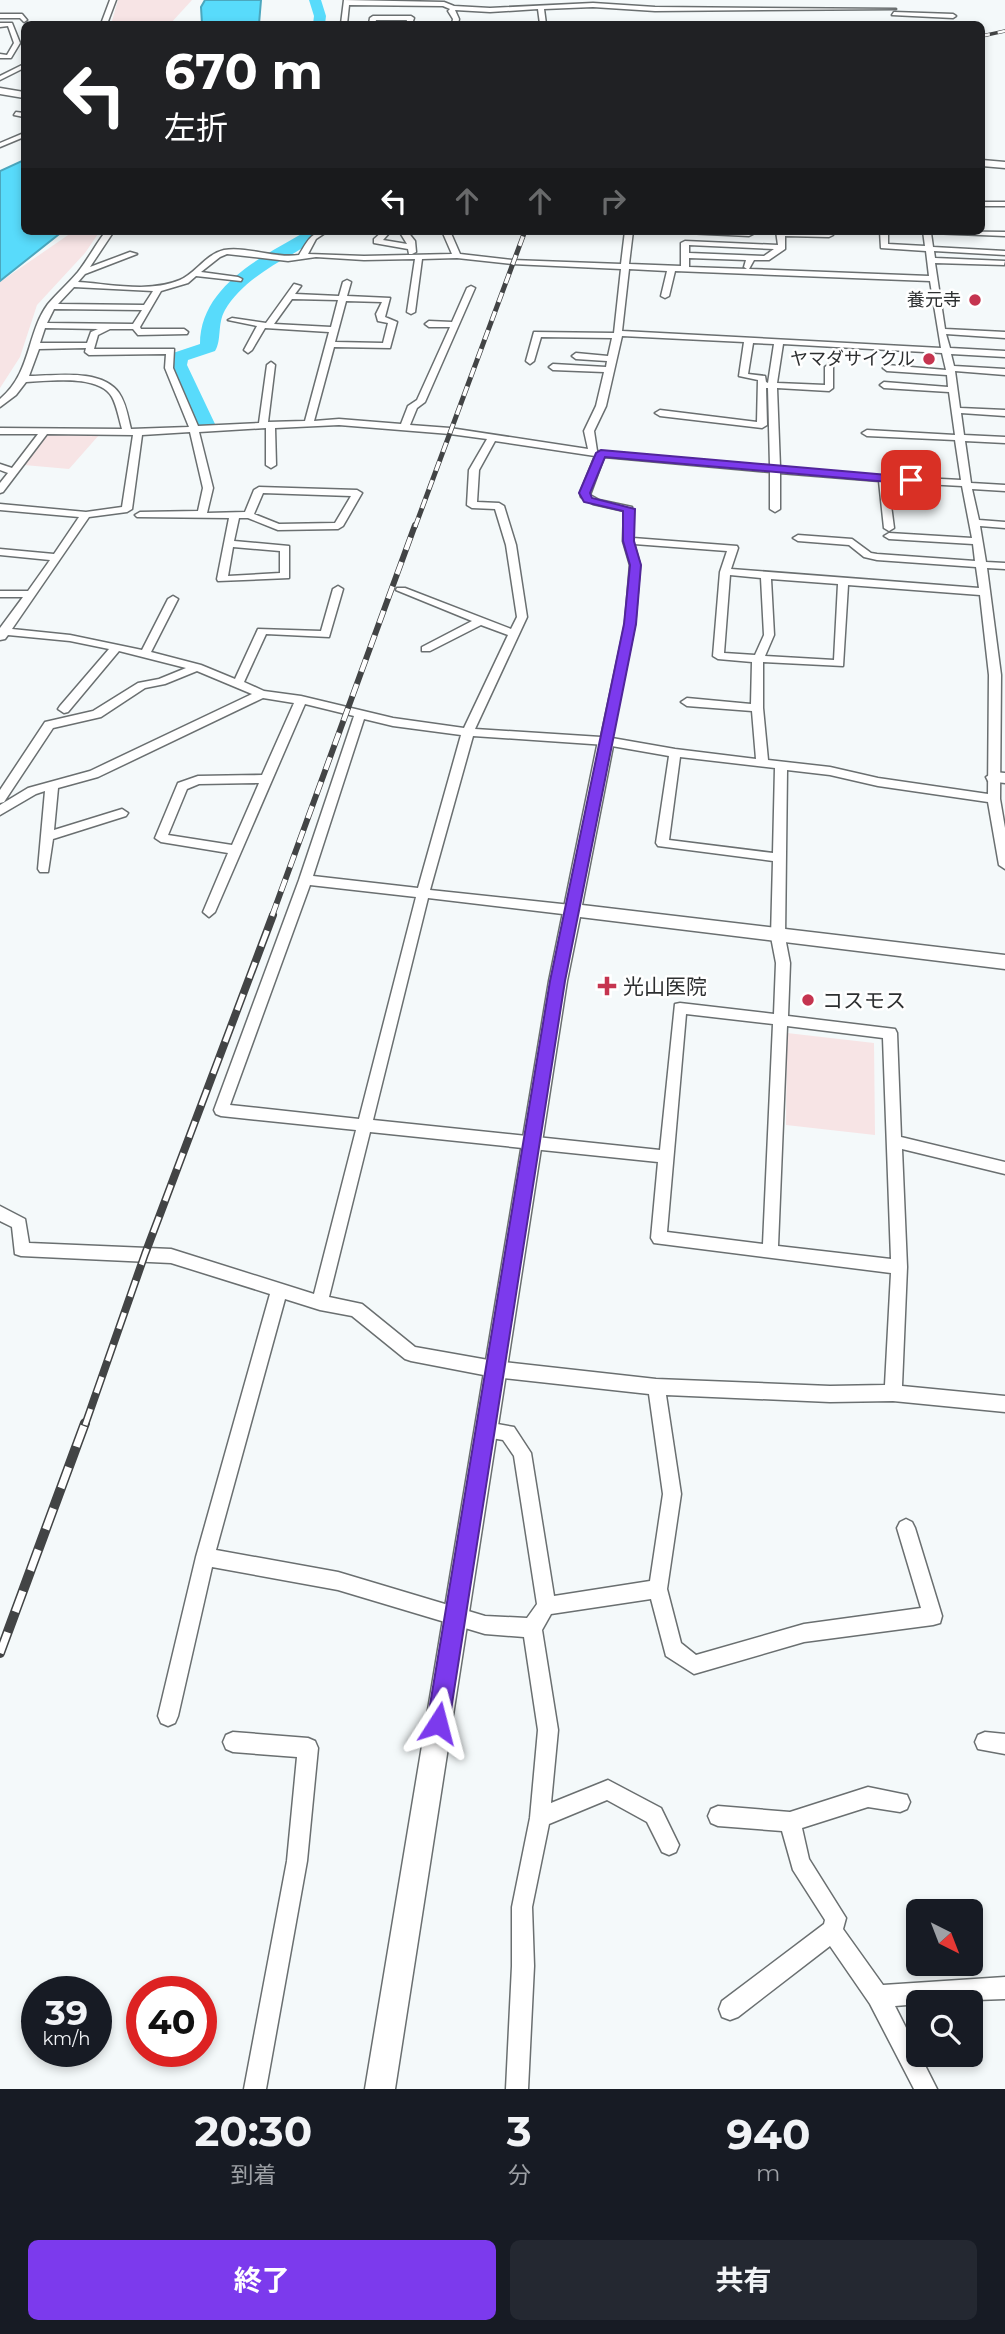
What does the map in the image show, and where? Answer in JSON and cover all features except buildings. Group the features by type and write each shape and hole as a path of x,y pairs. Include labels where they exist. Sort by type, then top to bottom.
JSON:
{"street":[{"path":"105,21 113,0"},
{"path":"555,0 555,9"},
{"path":"893,0 895,21"},
{"path":"344,21 346,2 444,4 453,8 555,9 593,5 655,9 894,12 953,16"},
{"path":"453,8 451,11 456,21"},
{"path":"506,21 507,9"},
{"path":"541,9 543,21"},
{"path":"0,16 22,16 24,20"},
{"path":"372,21 373,18 404,17 411,18 410,21"},
{"path":"0,25 10,24 17,43 9,57 0,56"},
{"path":"0,78 21,68"},
{"path":"0,91 21,94"},
{"path":"0,145 21,136"},
{"path":"985,163 1005,165"},
{"path":"985,204 1005,204"},
{"path":"985,233 1005,234"},
{"path":"0,404 26,379 41,325 51,306 82,272 107,235"},
{"path":"302,257 318,235"},
{"path":"383,235 377,241 412,247"},
{"path":"405,235 415,256 411,312"},
{"path":"448,235 457,256"},
{"path":"380,2089 558,981 630,624 635,565 628,541 629,509 596,502 586,497 585,493 597,453 589,431 601,406 617,334 629,235"},
{"path":"685,235 685,268"},
{"path":"748,245 749,235"},
{"path":"780,235 782,247"},
{"path":"884,235 884,246 1005,253"},
{"path":"927,235 941,331 951,370 984,592 1000,675 999,778 994,799 1005,861"},
{"path":"685,243 782,247"},
{"path":"685,255 766,258 782,247"},
{"path":"72,284 158,289 185,281 217,255 227,252 288,259 457,256 512,261 933,279"},
{"path":"82,272 133,254"},
{"path":"747,272 751,258"},
{"path":"930,260 1005,263"},
{"path":"665,296 672,267"},
{"path":"194,273 237,279"},
{"path":"309,422 347,282"},
{"path":"248,350 297,286"},
{"path":"405,427 413,406 421,402 471,288"},
{"path":"136,327 158,289"},
{"path":"290,296 387,300 380,314 381,319 393,323 387,346 330,344"},
{"path":"51,306 147,308"},
{"path":"97,326 106,307"},
{"path":"232,320 334,330"},
{"path":"429,324 455,326"},
{"path":"41,325 136,327"},
{"path":"107,327 94,334 89,352 171,351 169,368 194,428 208,488 202,514"},
{"path":"136,327 138,332 184,332"},
{"path":"941,331 1005,335"},
{"path":"530,361 537,334 749,339 946,353 1005,354"},
{"path":"749,339 743,376 762,378 762,425"},
{"path":"775,509 775,430 772,419 779,342"},
{"path":"36,346 91,345"},
{"path":"576,356 611,359"},
{"path":"271,366 267,424 271,465"},
{"path":"553,367 609,370"},
{"path":"762,384 829,388 829,367"},
{"path":"887,368 1005,372"},
{"path":"0,507 86,515 127,509 132,431 116,394 109,386 79,379 26,379"},
{"path":"884,385 953,390"},
{"path":"955,410 1005,413"},
{"path":"660,413 762,425 775,430"},
{"path":"0,431 132,431 309,422 405,427 597,453 1005,488"},
{"path":"0,490 44,432"},
{"path":"867,433 1005,440"},
{"path":"320,1303 423,893 468,732 522,617 511,545 499,506 471,505 474,470 493,437"},
{"path":"0,467 15,472"},
{"path":"883,479 889,532 978,541"},
{"path":"140,515 249,515 278,527 338,526 357,493 259,490 249,515"},
{"path":"2,634 33,594 86,515"},
{"path":"229,544 285,548 285,576 222,579 234,516"},
{"path":"975,523 1005,525"},
{"path":"798,538 852,542 868,555 1005,566"},
{"path":"628,541 733,548 725,572 718,656 839,664 843,582"},
{"path":"0,552 56,556"},
{"path":"725,572 984,592"},
{"path":"762,761 757,708 758,660 769,635 766,577"},
{"path":"238,683 262,631 325,635 338,589"},
{"path":"401,590 514,634"},
{"path":"0,594 33,594"},
{"path":"145,654 173,599"},
{"path":"426,649 481,621"},
{"path":"2,634 116,647 197,667 262,694 301,700 360,715 468,732 606,741 675,753 762,761 994,799"},
{"path":"64,709 116,647"},
{"path":"0,799 49,725 97,714 142,685 161,682 197,667"},
{"path":"0,811 33,790 94,774 262,694"},
{"path":"209,912 301,700"},
{"path":"687,702 757,708"},
{"path":"360,715 305,880 221,1110 666,1157"},
{"path":"675,753 662,842 780,858"},
{"path":"770,1252 783,962 778,937 781,764"},
{"path":"236,849 161,838 182,786 198,780 265,779"},
{"path":"44,869 52,785"},
{"path":"47,837 122,813"},
{"path":"305,880 697,923 778,937 1005,962"},
{"path":"892,1393 899,1267 890,1033 680,1008 659,1238 899,1267"},
{"path":"893,1141 1005,1168"},
{"path":"0,1213 20,1224 21,1249 171,1256 320,1303 356,1309 411,1354 494,1368 656,1387 830,1394 892,1393 1005,1404"},
{"path":"168,1716 205,1557 279,1290"},
{"path":"656,1387 673,1494 658,1589 673,1649 694,1665 804,1633 933,1616 906,1528"},
{"path":"486,1430 508,1433 522,1453 546,1606 532,1628 548,1730 540,1818 522,1907 523,1966 517,2089"},
{"path":"205,1557 338,1581 485,1625 532,1628"},
{"path":"546,1606 658,1589"},
{"path":"233,1742 308,1748 297,1861 255,2089"},
{"path":"985,1742 1005,1744"},
{"path":"540,1818 608,1790 654,1815 669,1845"},
{"path":"718,1816 790,1822 868,1797 900,1802"},
{"path":"730,2008 832,1931 836,1918 800,1863 790,1822"},
{"path":"832,1931 878,1996 926,2089"},
{"path":"878,1996 1005,1988"}],"shaded area":[{"path":"118,0 192,0 173,21 112,21"},
{"path":"68,235 97,235 85,253 37,305 20,357 0,388 0,282"},
{"path":"48,435 99,435 69,469 24,465"},
{"path":"787,1033 874,1043 875,1135 786,1125"}],"water":[{"path":"205,0 261,0 259,21 202,21 201,7"},
{"path":"21,161 21,235 58,235 0,281 0,171"}],"waterway":[{"path":"315,0 319,21"},
{"path":"205,424 178,365 179,357 209,347 209,327 216,309 246,277 312,235"}],"railway":[{"path":"985,35 1005,31"},
{"path":"415,527 524,235"},
{"path":"272,916 415,525"},
{"path":"85,1425 145,1254 273,915"},
{"path":"0,1653 85,1423"}],"place":[{"name":"養元寺","path":"975,300"},
{"name":"ヤマダサイクル","path":"929,359"},
{"name":"光山医院","path":"607,986"},
{"name":"コスモス","path":"808,1000"}],"route":[{"path":"438,1723 558,981 630,624 635,565 628,541 629,509 588,500 585,493 601,453 911,480"}]}
